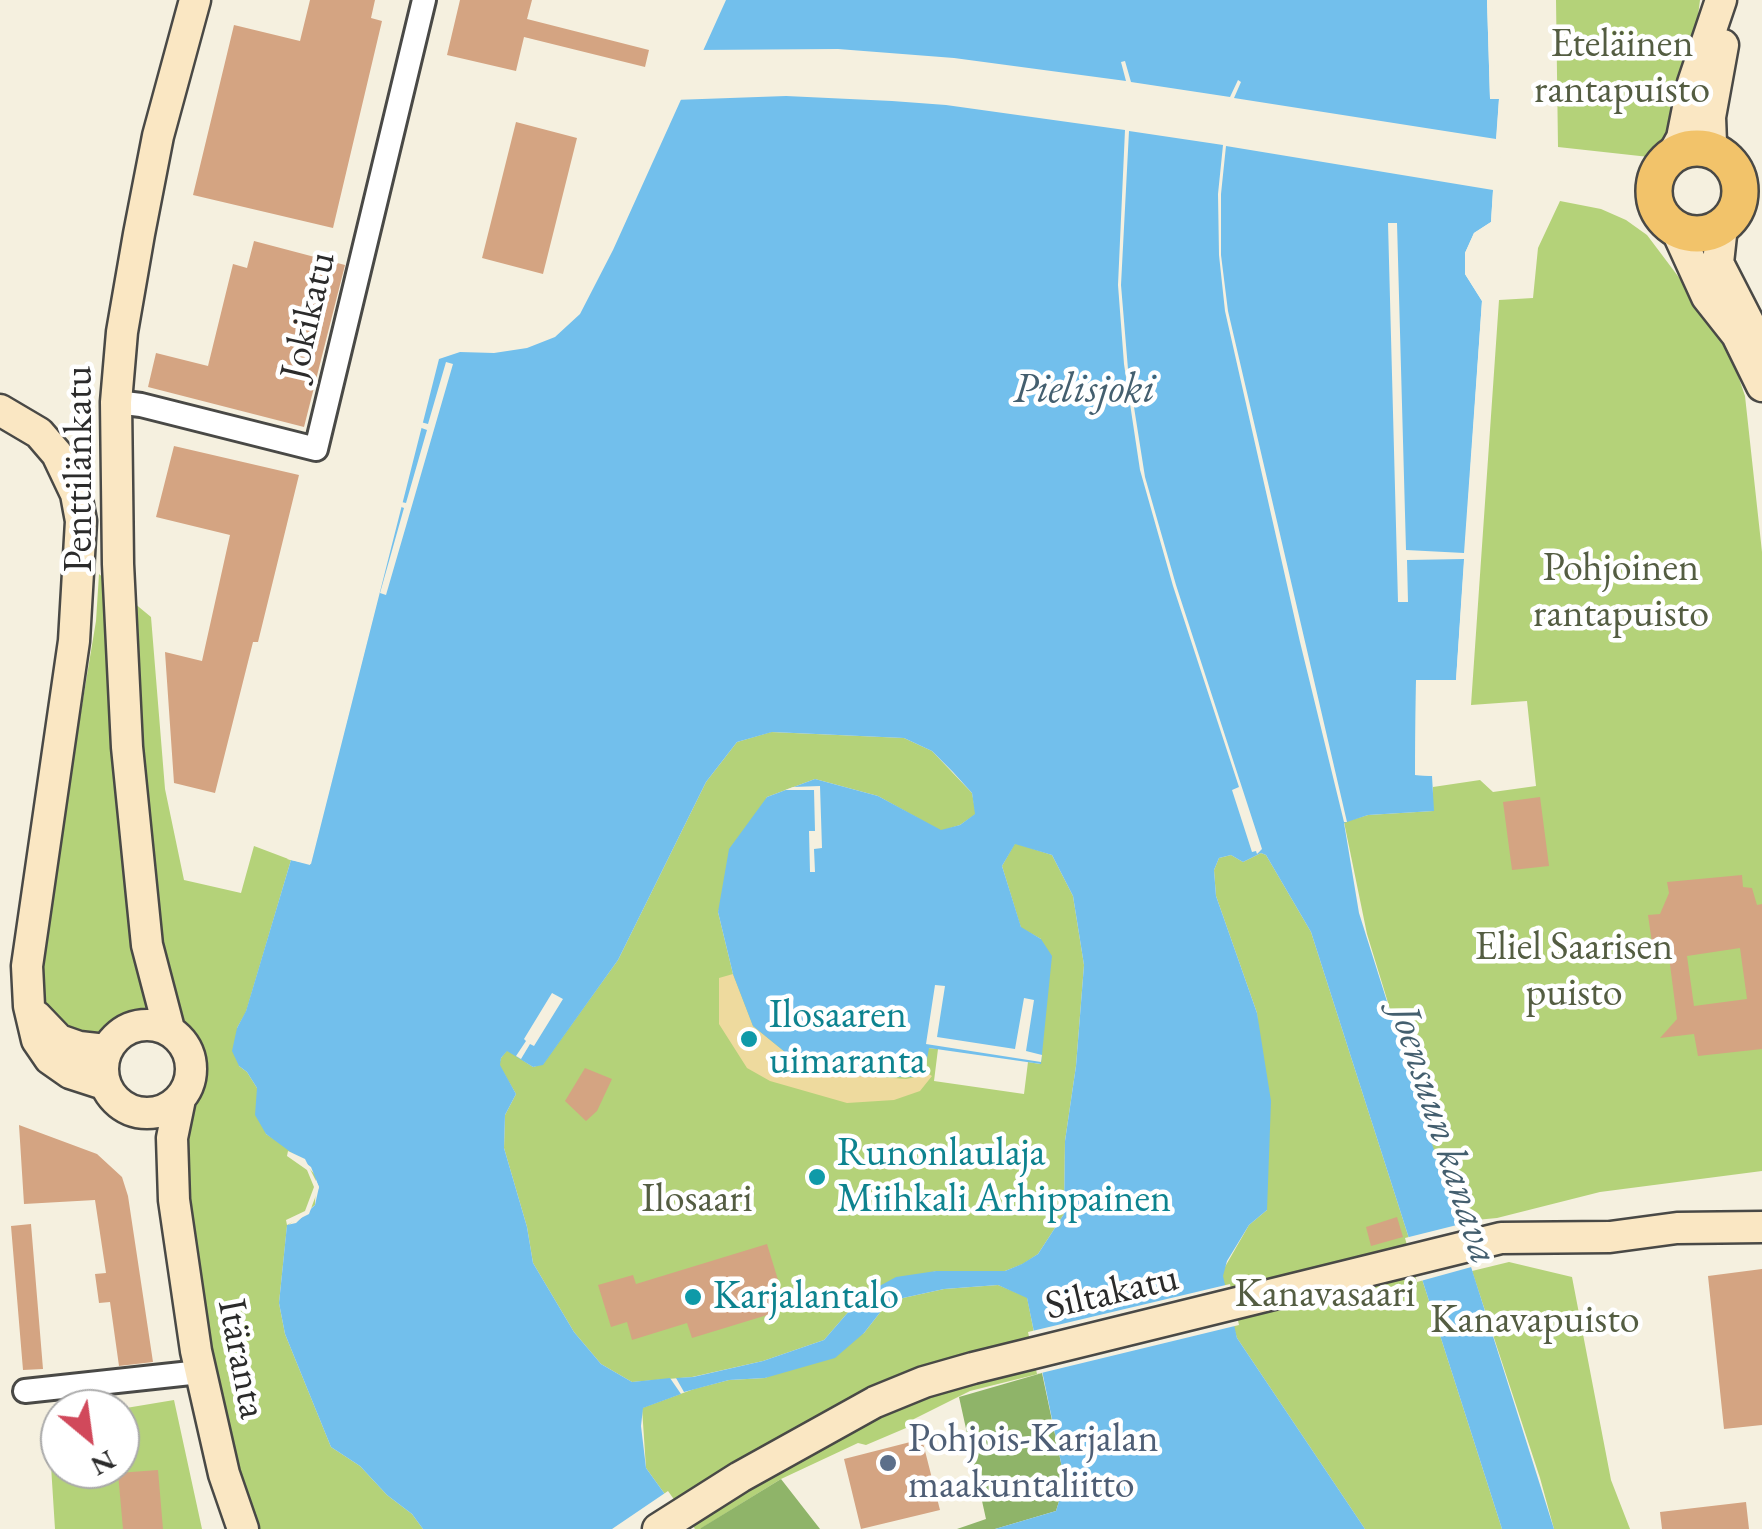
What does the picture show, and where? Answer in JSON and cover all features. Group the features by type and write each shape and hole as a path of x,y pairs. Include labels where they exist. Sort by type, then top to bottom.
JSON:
{"main road":[{"path":"1690,149 1737,164 1741,209 1708,233 1692,234 1665,220 1654,192 1658,174 1672,156 1690,149"}],"street":[{"name":"Penttilänkatu","path":"169,1030 148,945 126,747 116,402 122,332 158,136 195,0"},
{"name":"Jokikatu","path":"116,402 316,449 424,0"},
{"path":"1672,156 1682,138 1693,83 1722,0"},
{"path":"1722,0 1724,32 1710,118 1710,143 1737,164"},
{"path":"1741,209 1718,263 1762,350"},
{"path":"1676,229 1706,296 1736,334 1762,386"},
{"path":"5,412 38,433 58,454 76,494 81,521 74,641 27,966 28,1006 37,1040 50,1059 70,1073 104,1084"},
{"name":"Penttilänkatu","path":"133,1026 148,945"},
{"path":"28,1006 59,1040 106,1050"},
{"path":"151,1024 169,1030 184,1043 191,1061 190,1081 180,1099 149,1114 121,1106 104,1084 106,1050 116,1036 133,1026 151,1024"},
{"name":"Itäranta","path":"180,1099 172,1138 174,1200 200,1372 224,1474 243,1529"},
{"name":"Itäranta","path":"134,1112 174,1200"},
{"name":"Siltakatu","path":"658,1529 740,1476 875,1402 924,1382 1501,1238 1610,1238 1677,1228 1762,1204"},
{"name":"Siltakatu","path":"1677,1228 1762,1227"},
{"path":"26,1391 200,1372"}],"green space":[{"name":"Eteläinen rantapuisto","path":"1556,0 1700,0 1696,32 1668,142 1649,157 1558,147"},
{"path":"1560,201 1601,209 1647,235 1726,340 1745,396 1762,552 1762,1171 1600,1192 1497,1218 1455,1222 1367,934 1344,822 1368,815 1433,811 1433,787 1480,780 1493,792 1536,786 1527,701 1471,705 1499,300 1533,298 1538,248"},
{"path":"99,574 151,617 165,789 184,880 241,893 254,846 291,860 246,1012 237,1028 239,1066 257,1088 266,1134 296,1153 316,1176 315,1205 287,1226 279,1303 285,1334 331,1447 360,1466 423,1529 249,1529 229,1471 183,1200 186,1099 196,1081 192,1051 171,1025 131,1021 100,1042 66,1032 40,1000 39,964 96,621"},
{"name":"Ilosaari","path":"771,732 904,738 932,751 972,793 976,814 941,831 878,796 815,779 767,797 718,912 733,974 916,1077 924,1071 928,1048 938,1049 934,1081 1024,1094 1028,1062 1040,1064 1041,939 1021,928 1002,866 1015,843 1052,855 1073,896 1084,965 1065,1141 1064,1214 1038,1254 1005,1271 936,1271 863,1295 824,1340 763,1361 692,1377 632,1382 601,1364 574,1332 533,1263 504,1148 505,1115 516,1094 499,1065 507,1050 533,1067 543,1064 618,960 706,782 737,742"},
{"name":"Kanavasaari","path":"1261,853 1266,855 1311,932 1502,1529 1365,1529 1237,1338 1218,1279 1249,1225 1267,1210 1266,1163 1257,1013 1216,896 1214,870 1219,858 1231,855 1243,862"},
{"name":"Kanavapuisto","path":"1509,1262 1572,1277 1611,1480 1630,1529 1554,1529 1472,1271"},
{"path":"998,1285 1027,1297 1042,1373 970,1391 914,1419 906,1428 866,1445 858,1443 781,1479 700,1529 690,1529 646,1468 642,1408 729,1380 765,1378 864,1333 882,1310 903,1298 944,1289"},
{"path":"1042,1373 1065,1482 1056,1511 995,1529 957,1529 986,1519 959,1397"},
{"path":"174,1400 202,1529 55,1529 52,1489 140,1489 140,1406"},
{"path":"781,1479 820,1529 700,1529 701,1528"}],"sand":[{"name":"Ilosaaren uimaranta","path":"733,974 753,1026 785,1052 828,1073 906,1079 924,1071 932,1076 920,1091 894,1100 847,1103 770,1081 747,1068 719,1024 719,978"}],"water":[{"name":"Pielisjoki","path":"726,0 1487,0 1490,98 1499,99 1491,222 1474,233 1465,253 1465,274 1482,301 1456,681 1416,680 1415,775 1432,776 1434,811 1368,815 1344,823 1359,913 1554,1529 1502,1529 1311,932 1266,855 1261,853 1243,862 1231,855 1219,858 1214,870 1216,896 1257,1013 1271,1101 1267,1210 1249,1225 1227,1261 1223,1276 1237,1338 1365,1529 995,1529 1056,1511 1065,1482 1027,1298 998,1285 944,1289 903,1298 882,1310 864,1333 835,1358 765,1378 729,1380 684,1392 676,1378 763,1361 824,1340 863,1295 896,1277 936,1271 1005,1271 1022,1264 1038,1254 1064,1214 1065,1141 1084,965 1073,896 1052,855 1015,844 1002,866 1021,927 1041,939 1052,956 1041,1064 929,1048 927,1059 920,1064 924,1071 917,1077 828,1073 785,1052 753,1026 733,974 718,912 729,849 767,797 815,779 878,796 941,830 960,825 975,814 972,793 953,772 932,751 904,738 772,732 737,742 706,782 618,960 543,1065 533,1067 507,1051 501,1058 500,1065 516,1094 505,1115 504,1148 533,1263 574,1332 601,1364 632,1382 670,1378 681,1394 643,1408 641,1426 646,1468 690,1529 423,1529 360,1466 331,1447 285,1334 279,1303 287,1225 296,1223 315,1205 319,1187 311,1167 266,1134 255,1115 257,1088 232,1051 237,1028 246,1011 291,860 311,864 439,359 460,352 494,353 527,348 555,337 580,314"}],"pier":[{"path":"1487,0 1492,0 1495,94 1504,98 1500,172 1493,224 1476,235 1467,254 1467,273 1484,300 1459,683 1420,685 1420,770 1432,771 1432,776 1415,775 1416,680 1456,680 1464,559 1407,560 1408,602 1398,602 1388,223 1397,223 1406,550 1464,553 1482,301 1465,274 1465,253 1474,233 1491,222 1493,190 1226,146 1221,255 1228,311 1347,822 1300,642 1225,311 1219,255 1218,194 1223,145 1129,131 1121,285 1128,369 1145,477 1262,849 1257,854 1252,852 1232,790 1239,787 1173,586 1140,470 1124,364 1118,285 1125,130 892,101 786,96 674,100 696,50 838,49 954,58 1126,81 1121,62 1125,61 1131,82 1230,97 1238,80 1241,82 1234,98 1496,139 1499,99 1490,99"},
{"path":"446,362 453,364 386,595 380,593 404,508 396,505 397,501 406,503 427,430 416,426 417,421 428,424"},
{"path":"372,600 377,601 310,865 287,859 292,855 307,859"},
{"path":"820,786 822,848 814,849 815,872 810,872 814,790 785,790"},
{"path":"935,985 945,986 937,1037 1015,1049 1024,998 1034,1000 1026,1051 1042,1055 1041,1062 926,1044"},
{"path":"552,993 563,999 534,1046 530,1044 521,1059 516,1056"},
{"path":"288,1151 305,1159 319,1187 309,1214 287,1225 286,1220 305,1211 314,1187 307,1170 287,1156"},
{"path":"1461,1224 1475,1266 1417,1282 1405,1238"},
{"path":"1230,1284 1239,1325 1037,1374 1028,1332"},
{"path":"668,1491 695,1529 612,1529"}],"building":[{"path":"310,0 375,0 371,18 382,21 333,228 193,195 234,25 300,41"},
{"path":"460,0 532,0 527,19 649,50 645,67 524,37 516,71 447,55"},
{"path":"516,122 577,138 543,274 482,258"},
{"path":"254,241 345,265 304,427 148,387 156,353 208,366 233,264 247,268"},
{"path":"174,446 299,475 258,642 253,642 215,793 174,783 165,652 202,661 230,535 156,517"},
{"path":"1540,797 1549,866 1512,870 1503,802"},
{"path":"1742,875 1743,887 1752,888 1757,905 1762,904 1762,1049 1698,1056 1694,1034 1660,1038 1677,1019 1668,949 1653,950 1648,915 1660,914 1669,893 1667,882","holes":["1740,948 1747,999 1694,1006 1687,956"]},
{"path":"585,1068 612,1079 597,1111 586,1121 565,1101"},
{"path":"19,1125 97,1154 122,1177 153,1362 119,1366 110,1302 99,1303 95,1274 106,1273 95,1200 24,1204"},
{"path":"1397,1217 1403,1237 1371,1246 1366,1227"},
{"path":"31,1224 43,1369 23,1370 11,1226"},
{"name":"Karjalantalo","path":"767,1244 787,1309 692,1338 687,1323 632,1340 627,1322 611,1327 598,1285 633,1275 636,1284"},
{"path":"1762,1269 1762,1425 1724,1429 1708,1276"},
{"path":"922,1439 940,1510 861,1529 844,1459"},
{"path":"158,1470 163,1529 123,1529 119,1489 140,1489 140,1471"},
{"path":"1746,1502 1749,1529 1662,1529 1660,1512"}],"place":[{"name":"Ilosaaren uimaranta","path":"749,1039"},
{"name":"Runonlaulaja Miihkali Arhippainen","path":"817,1177"},
{"name":"Karjalantalo","path":"693,1297"},
{"name":"Pohjois-Karjalan maakuntaliitto","path":"888,1463"}],"park label":[{"name":"Pohjoinen rantapuisto","path":"1621,592"},
{"name":"Eliel Saarisen puisto","path":"1574,971"}],"water label":[{"name":"Joensuun kanava","path":"1443,1135"}]}
